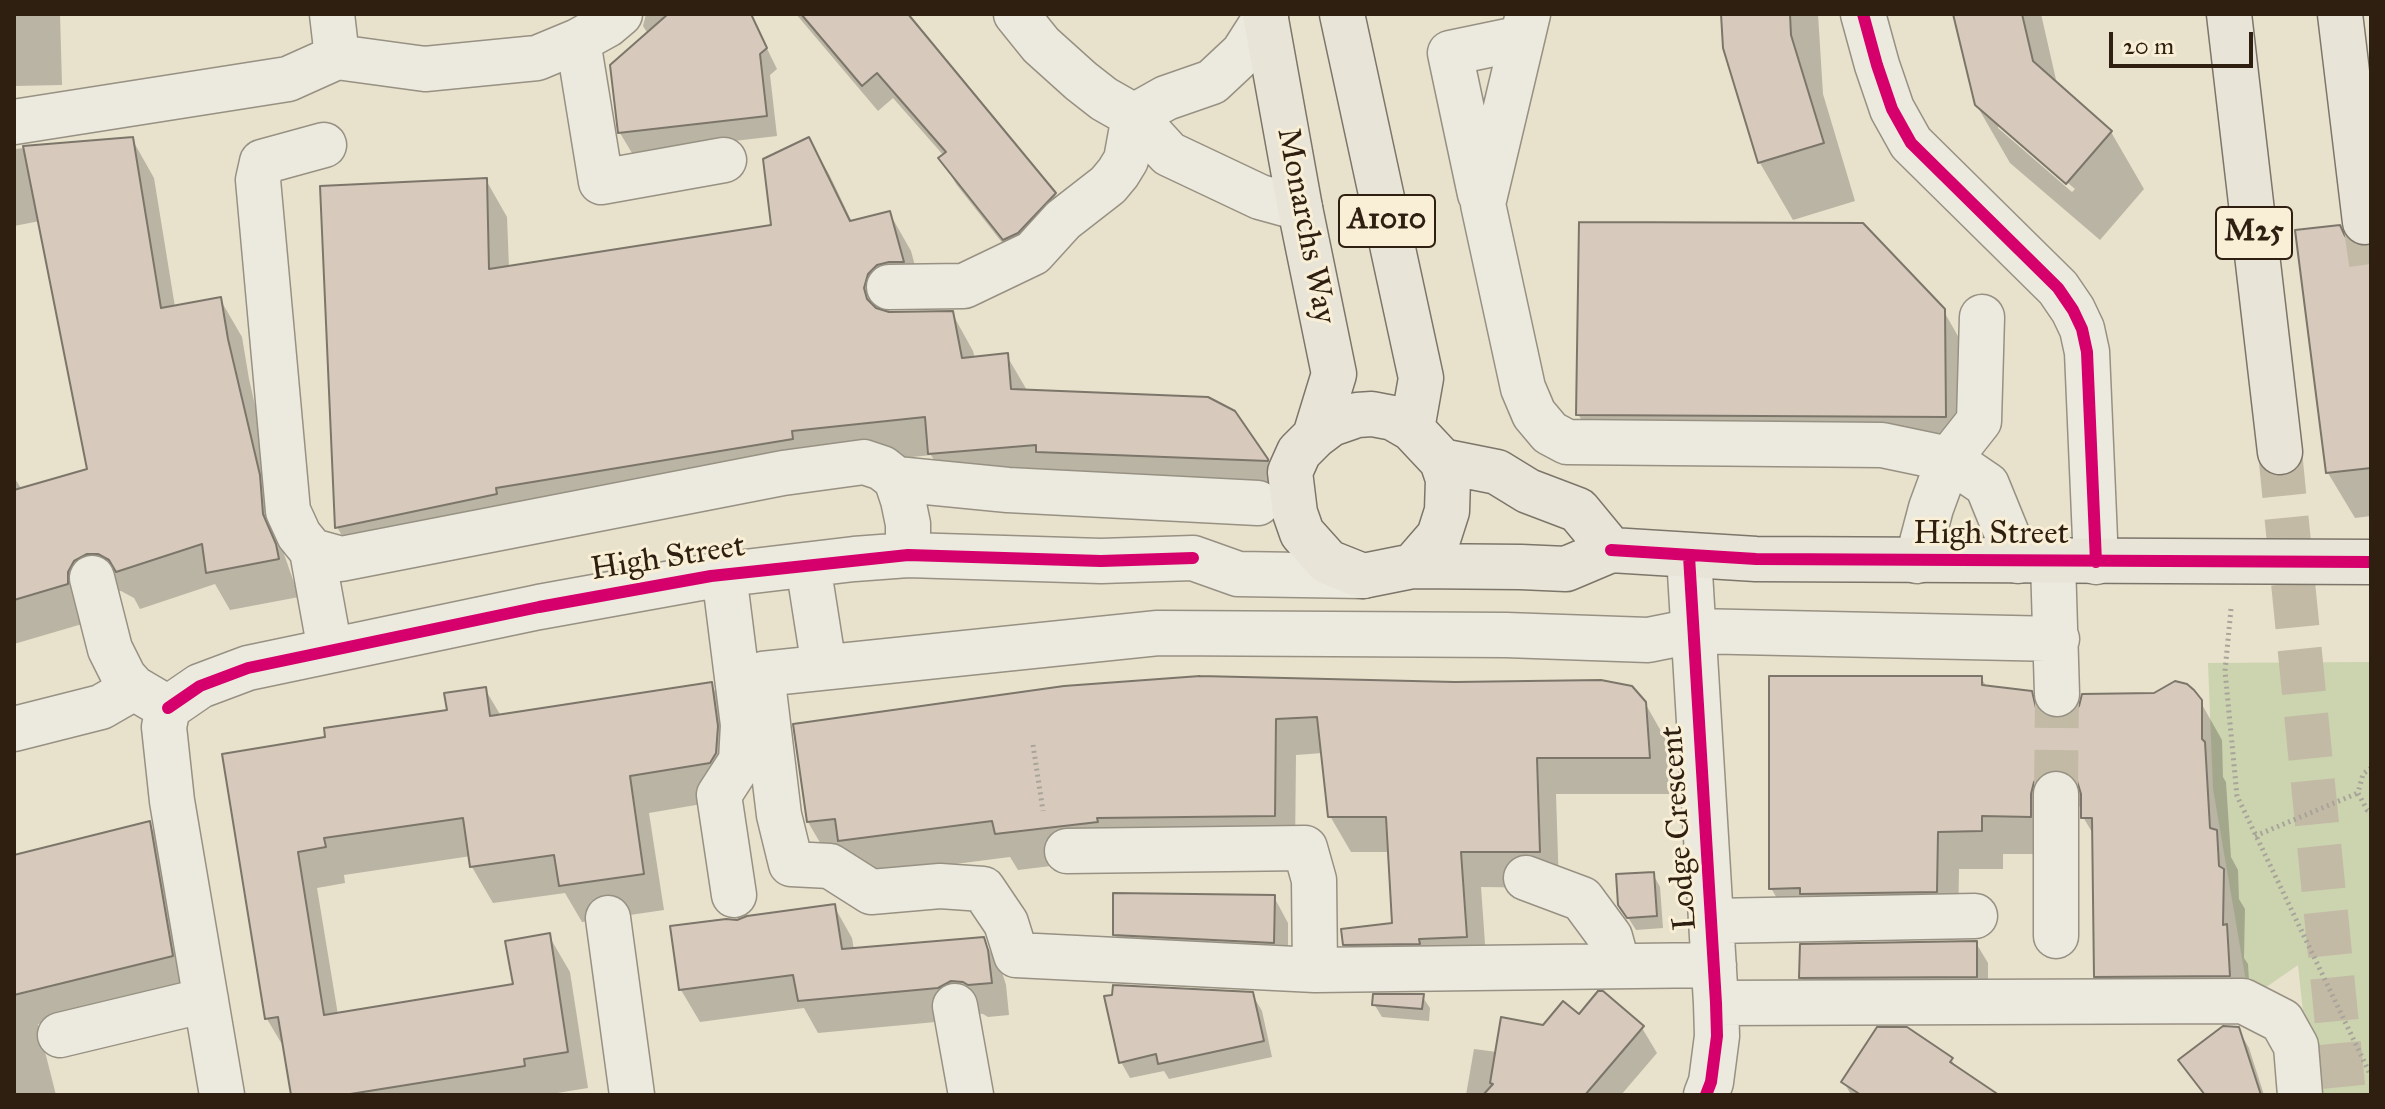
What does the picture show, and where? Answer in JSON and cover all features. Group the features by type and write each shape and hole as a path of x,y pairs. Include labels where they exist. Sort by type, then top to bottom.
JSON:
{"main road":[{"name":"A1010","path":"1342,14 1421,378 1412,429"},
{"name":"M25","path":"2229,14 2280,452"},
{"path":"2340,14 2365,222"},
{"name":"Monarchs Way","path":"1266,16 1300,208 1334,374 1315,436"},
{"path":"1357,415 1393,418 1412,429 1442,461 1448,479 1447,511 1439,536 1413,566 1363,576 1328,562 1302,533 1295,513 1290,472 1299,452 1315,436 1331,424 1357,415"},
{"path":"1442,461 1497,472 1528,491 1578,510 1611,550"},
{"name":"High Street","path":"1413,566 1566,569 1611,550 1756,559 2371,562"}],"street":[{"path":"332,14 337,57"},
{"path":"1016,14 1041,45 1104,99 1134,116 1169,154 1260,197 1300,208"},
{"path":"1863,14 1892,109 1911,143 2058,288 2082,329 2087,352 2096,562"},
{"path":"1134,116 1166,98 1212,82 1243,53 1266,16"},
{"path":"14,122 288,79 337,57 425,69 537,58 600,23 601,182 724,160"},
{"path":"1483,204 1525,26"},
{"path":"1525,26 1450,53 1523,388 1534,414 1550,433 1567,442 1882,445 1949,459 1987,485 2036,562 2057,639 2057,694"},
{"path":"889,287 964,286 1033,253 1063,220 1108,185 1118,173 1126,160 1134,116"},
{"path":"324,145 262,162 258,180 288,511 299,535 312,551 330,650"},
{"path":"1917,561 1931,508 1949,459 1979,421 1982,317"},
{"path":"312,551 341,559 768,475 864,462 882,468 896,479 1008,490 1258,503"},
{"path":"1193,558 1290,472"},
{"path":"896,479 908,524 908,555"},
{"name":"High Street","path":"14,729 200,686 248,668 330,650 539,607 724,574 908,555 1101,561 1193,558 1238,574 1363,576"},
{"name":"Lodge Crescent","path":"1689,556 1713,921 1717,1036 1714,1091"},
{"path":"808,565 824,667"},
{"path":"724,574 743,725 741,761 719,795 734,895"},
{"path":"92,578 110,649 124,677 151,698 164,727 172,801 222,1095"},
{"path":"2057,639 1693,631 1648,640 1506,635 1158,633 762,674 779,815 791,864 830,866 871,892 940,886 983,889 1006,923 1016,955 1315,970 1618,966 1715,984 2243,1001 2282,1021 2296,1046 2300,1095"},
{"path":"2056,794 2056,936"},
{"path":"1056,834 1305,848 1314,880 1315,970"},
{"path":"1526,878 1582,899 1610,937 1618,966"},
{"path":"1713,921 1975,916"},
{"path":"608,918 632,1095"},
{"path":"60,1035 206,1000"},
{"path":"955,1006 971,1095"}],"path":[{"path":"2235,562 2225,671 2237,796 2371,1076"},
{"path":"1033,745 1056,834"},
{"path":"2371,768 2363,774 2358,793 2371,812"},
{"path":"2255,836 2358,793"}],"green space":[{"path":"2371,662 2371,1095 2312,1095 2298,965 2249,999 2213,789 2208,663"}],"building":[{"path":"668,14 751,14 767,48 760,54 767,116 618,133 610,65"},
{"path":"801,14 908,14 1056,193 1018,233 1003,240 938,158 946,152 877,73 862,86"},
{"path":"1721,14 1790,14 1791,35 1824,143 1758,163 1723,48"},
{"path":"1953,14 2022,14 2033,61 2112,131 2066,184 1975,105"},
{"path":"133,137 161,308 221,297 260,475 263,514 279,559 206,573 202,544 116,572 109,560 98,554 87,554 74,561 68,572 68,584 14,600 14,490 87,469 23,146"},
{"path":"809,137 850,221 890,211 904,262 877,265 868,274 864,288 867,299 876,308 889,312 953,311 962,358 1008,353 1011,389 1208,397 1235,411 1268,461 1036,452 1036,445 928,454 925,417 792,431 793,439 496,488 497,494 335,528 320,186 487,178 489,269 771,225 763,159"},
{"path":"1579,222 1863,223 1945,309 1946,417 1576,415"},
{"path":"2340,225 2354,245 2371,246 2371,468 2326,473 2295,230"},
{"path":"1200,676 1455,682 1601,680 1632,686 1646,702 1650,758 1537,758 1540,852 1461,852 1467,937 1419,939 1420,944 1343,945 1341,929 1392,923 1386,817 1328,817 1317,717 1276,719 1275,816 1097,818 1098,822 995,834 992,821 838,841 835,819 807,822 793,724 1064,686"},
{"path":"1769,676 1982,676 1982,685 2032,691 2036,708 2045,716 2057,719 2071,715 2079,706 2082,694 2154,693 2175,681 2187,684 2202,700 2202,739 2205,742 2210,828 2217,830 2219,866 2224,869 2223,925 2227,924 2230,976 2094,977 2092,818 2081,818 2081,794 2077,781 2068,772 2057,769 2044,772 2034,782 2031,817 1982,816 1982,831 1938,832 1937,892 1800,894 1800,888 1769,889"},
{"path":"712,682 718,726 716,753 710,763 630,776 644,874 559,886 554,855 470,867 463,818 324,838 326,847 298,852 324,1015 513,984 505,941 550,933 568,1052 524,1059 525,1066 344,1095 291,1095 278,1017 265,1019 222,754 325,737 324,728 447,710 444,693 486,687 490,716"},
{"path":"150,821 173,956 14,995 14,855"},
{"path":"1654,872 1657,916 1627,918 1618,905 1616,874"},
{"path":"1113,893 1275,895 1274,943 1113,935"},
{"path":"835,904 842,949 984,937 992,983 968,985 951,981 938,988 798,1001 793,975 679,990 670,926 737,920"},
{"path":"1977,941 1977,977 1799,978 1800,944"},
{"path":"1113,985 1253,992 1264,1041 1158,1064 1156,1054 1119,1063 1104,996 1112,995"},
{"path":"1598,991 1603,991 1644,1026 1585,1095 1483,1095 1493,1084 1490,1083 1501,1017 1543,1025 1563,1001 1579,1014"},
{"path":"1373,994 1424,994 1422,1009 1372,1005"},
{"path":"2223,1026 2239,1027 2261,1095 2205,1095 2178,1060"},
{"path":"1877,1027 1907,1027 1953,1058 1950,1062 1999,1095 1861,1095 1841,1082"}],"tunnel":[{"path":"2365,222 2371,264"},
{"path":"2280,452 2344,1095"},
{"path":"2056,794 2057,694"}],"cycle path":[{"path":"1863,14 1892,109 1911,143 2058,288 2082,329 2087,352 2096,562"},
{"path":"1611,550 1756,559 2371,562"},
{"path":"168,708 200,686 248,668 539,607 711,576 908,555 1101,561 1193,558"},
{"path":"1689,556 1716,1003 1717,1036 1711,1082 1706,1095"}]}
